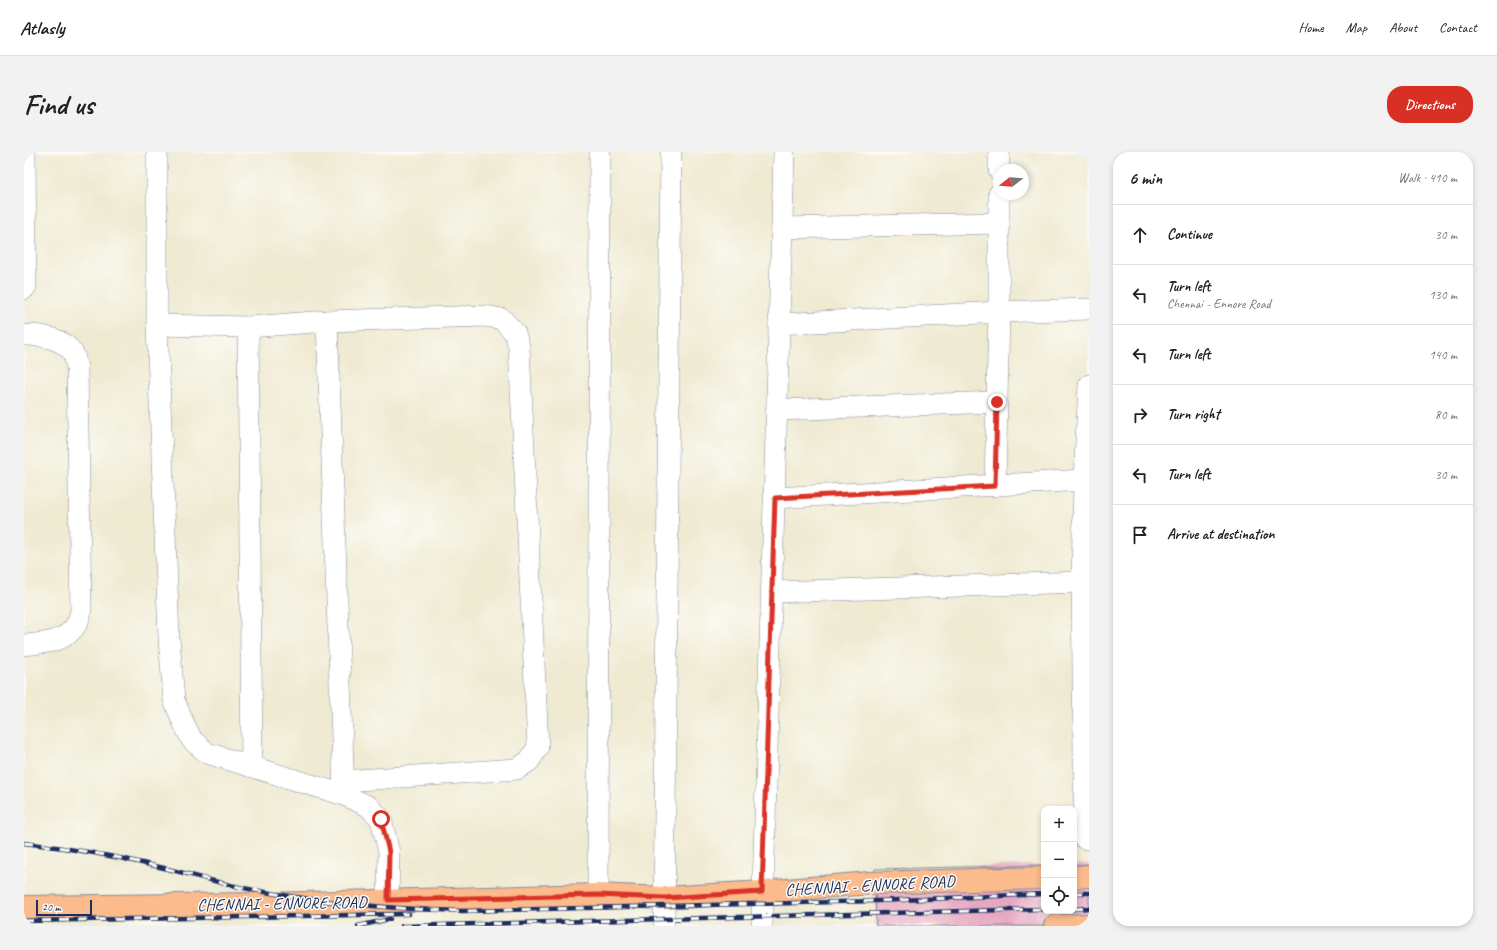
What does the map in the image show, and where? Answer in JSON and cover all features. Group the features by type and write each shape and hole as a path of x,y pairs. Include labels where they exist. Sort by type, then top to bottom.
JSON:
{"main road":[{"path":"1077,877 1089,876"},
{"name":"CHENNAI - ENNORE ROAD","path":"24,907 267,904 598,895 664,898 870,883 1041,878"},
{"path":"1055,926 1089,925"}],"street":[{"path":"24,289 26,286 25,152"},
{"path":"157,152 157,325 169,630 174,700 192,740 207,753 252,767 344,788 518,769 529,761 538,747 520,347 515,333 502,319 485,316 327,321 248,327 157,325"},
{"path":"598,895 600,152"},
{"path":"664,926 671,152"},
{"path":"762,926 784,152"},
{"path":"999,152 999,164"},
{"path":"995,486 999,312 999,200"},
{"path":"782,228 999,223"},
{"path":"779,324 999,312 1089,309"},
{"path":"327,321 344,788"},
{"path":"248,327 252,767"},
{"path":"24,335 53,338 63,343 73,353 78,368 81,610 77,624 68,634 55,642 24,645"},
{"path":"1085,838 1082,582 1084,480 1089,385"},
{"path":"777,410 997,402"},
{"path":"775,498 1084,480"},
{"path":"772,592 1082,582"},
{"path":"344,788 368,806 381,819 389,852 388,900"}],"building":[{"path":"1089,864 1089,926 876,926 875,869 1041,865 1041,914 1077,914 1077,865"}],"railway":[{"path":"24,843 122,858 225,884 275,894 329,902 436,910 463,911 876,901 1041,894"},
{"path":"1077,893 1089,893"},
{"path":"1077,909 1089,908"},
{"path":"402,926 1041,909"},
{"path":"24,921 409,914"},
{"path":"358,926 390,919"}],"route":[{"path":"381,819 389,852 388,900 598,895 664,898 762,892 775,498 995,486 997,402"}]}
